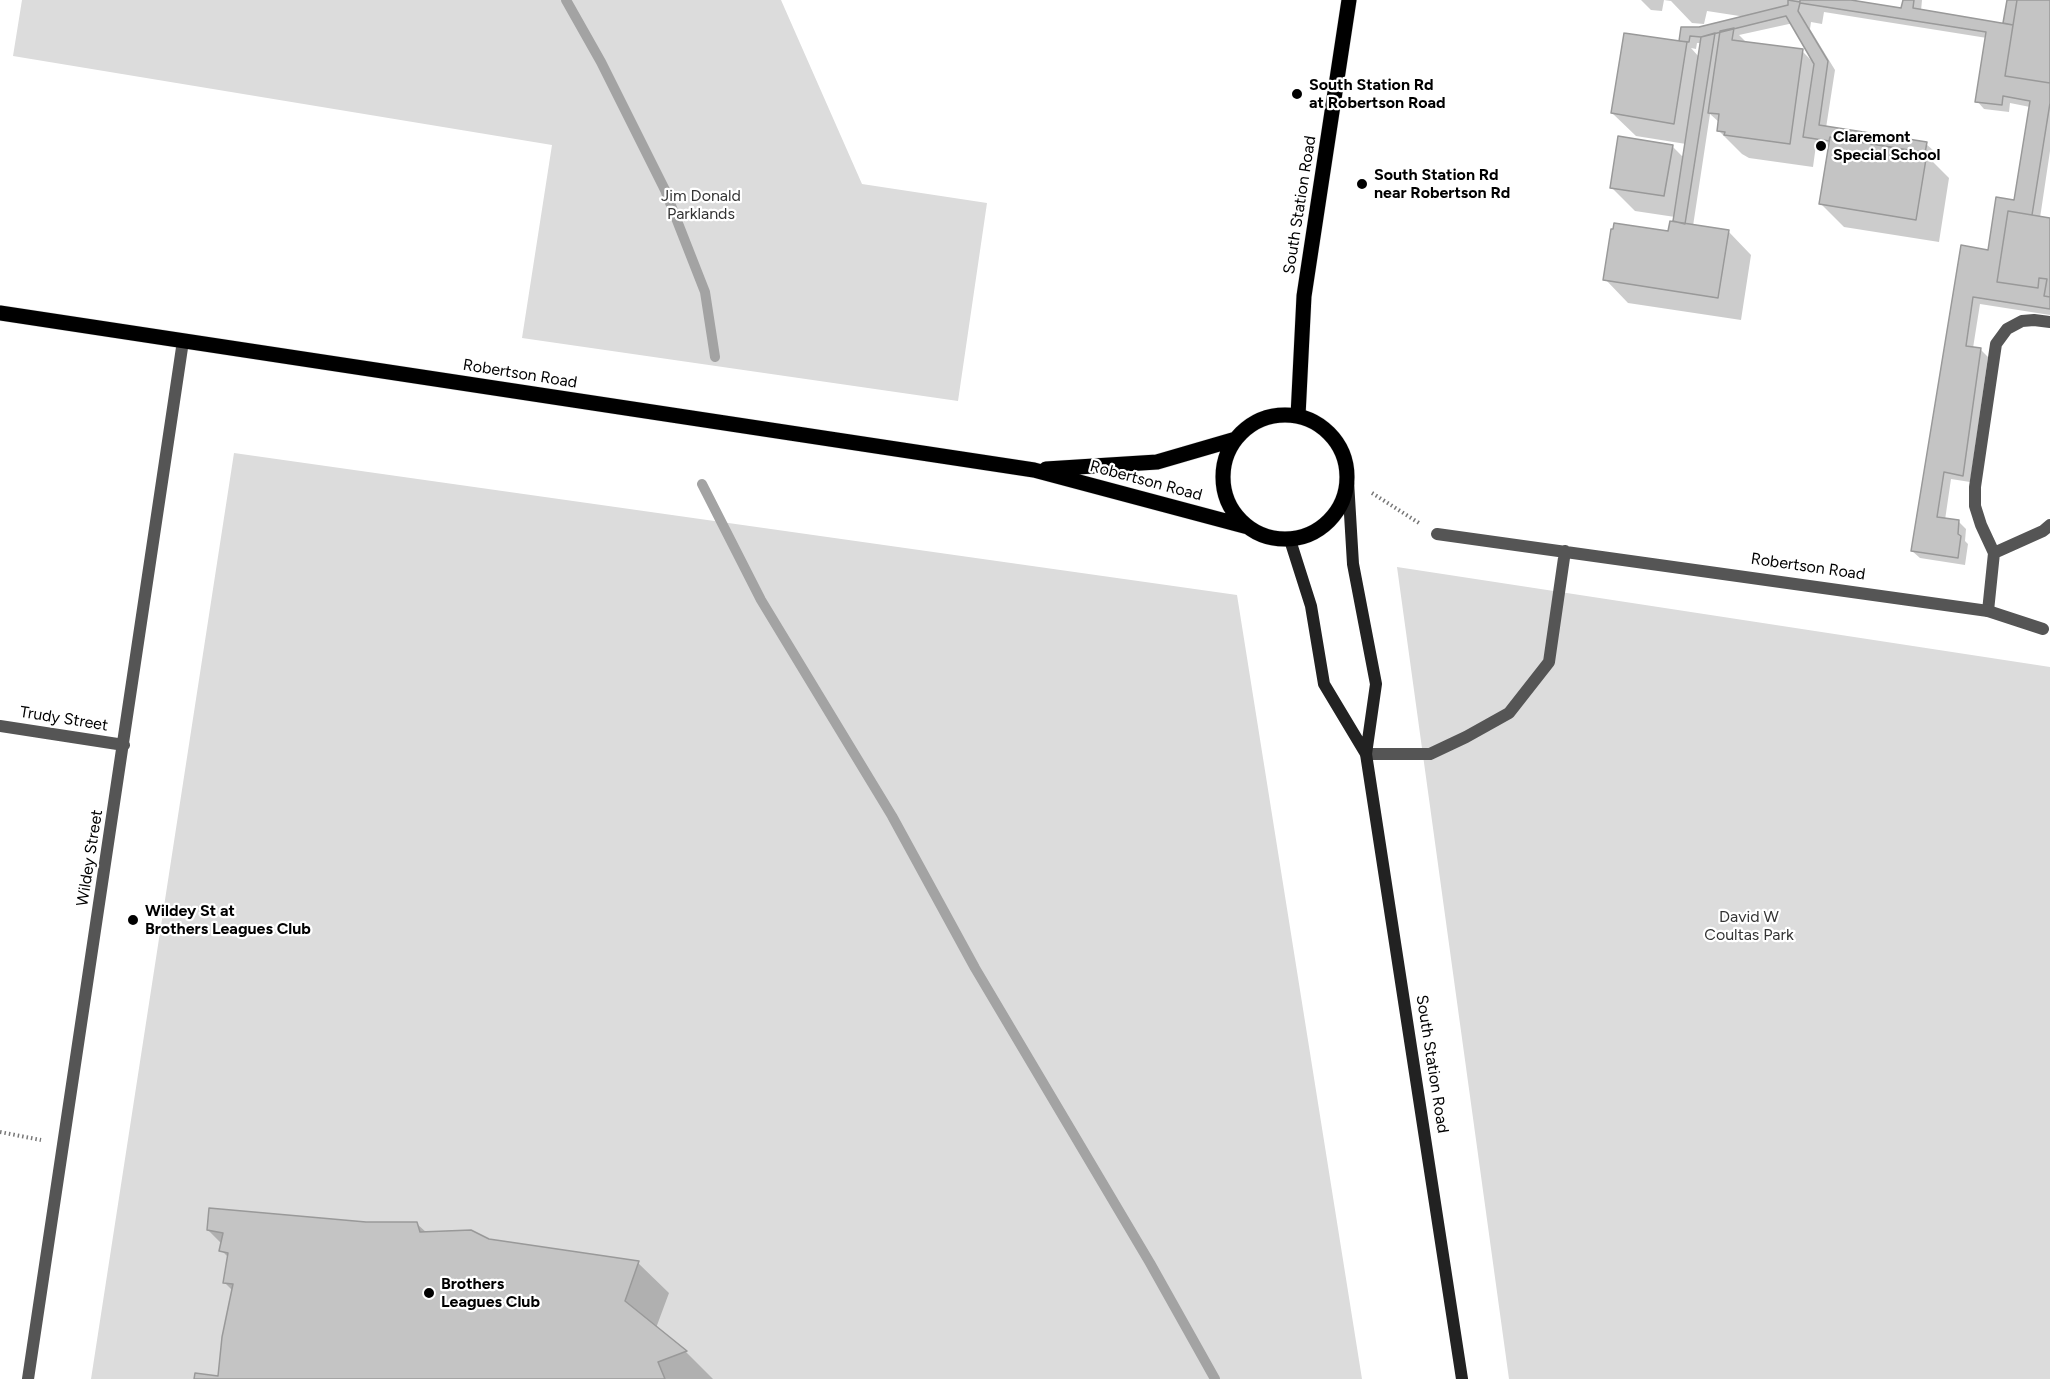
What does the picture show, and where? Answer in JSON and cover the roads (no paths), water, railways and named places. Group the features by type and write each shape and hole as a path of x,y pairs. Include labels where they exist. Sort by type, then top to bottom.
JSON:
{"main road":[{"name":"South Station Road","path":"1350,0 1304,296 1298,416 1319,425 1335,439 1345,459 1353,564 1376,684 1366,754 1462,1379"},
{"name":"Robertson Road","path":"0,313 1034,470 1248,527"},
{"path":"1290,540 1268,537 1248,527 1234,513 1225,495 1223,476 1226,457 1236,439 1253,423 1275,416 1298,416"},
{"name":"Robertson Road","path":"1034,470 1158,462 1236,439"},
{"name":"South Station Road","path":"1348,481 1343,502 1330,521 1312,534 1290,540 1311,606 1324,684 1366,754"}],"street":[{"path":"1988,610 1994,553 1981,525 1976,506 1975,487 1996,344 2007,329 2022,321 2050,322"},
{"name":"Wildey Street","path":"28,1379 183,341"},
{"path":"1994,553 2048,529"},
{"name":"Robertson Road","path":"1437,534 1988,610 2043,628"},
{"path":"1366,754 1430,754 1509,713 1549,662 1565,551"},
{"name":"Trudy Street","path":"0,726 124,745"}],"waterway":[{"path":"566,0 601,62 665,190 705,292 715,357"},
{"path":"702,484 761,600 892,816 975,968 1150,1263 1215,1379"}],"place":[{"name":"South Station Rd at Robertson Road","path":"1297,94"},
{"name":"Claremont Special School","path":"1821,146"},
{"name":"South Station Rd near Robertson Rd","path":"1362,184"},
{"name":"Wildey St at Brothers Leagues Club","path":"133,920"},
{"name":"Brothers Leagues Club","path":"429,1293"}],"park label":[{"name":"Jim Donald Parklands","path":"701,205"},
{"name":"David W Coultas Park","path":"1749,926"}]}
